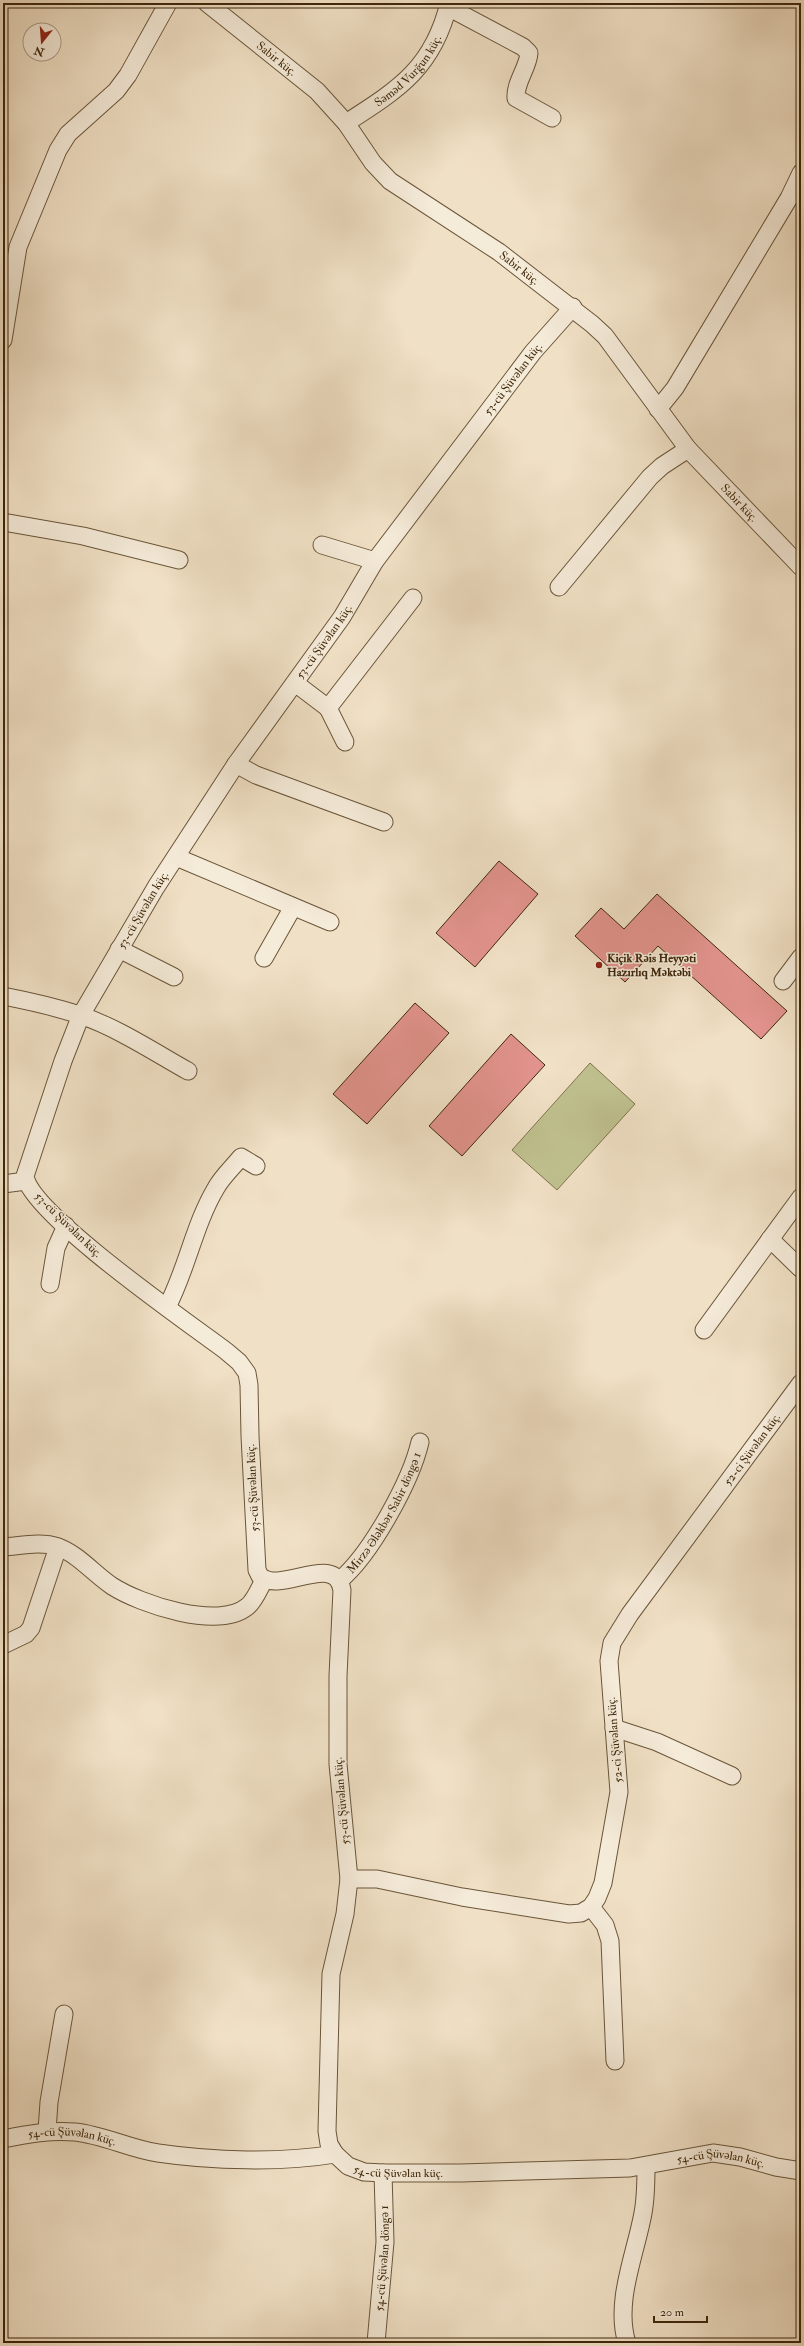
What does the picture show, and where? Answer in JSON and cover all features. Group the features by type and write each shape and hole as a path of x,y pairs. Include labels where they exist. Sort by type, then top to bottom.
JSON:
{"street":[{"path":"3,340 18,247 58,150 68,134 116,91 128,75 168,3"},
{"name":"Sabir küç.","path":"206,3 317,91 346,123 373,163 390,181 499,252 572,307 605,336 688,449 801,567"},
{"path":"448,5 524,47 529,52 528,61 516,92 516,98 552,118"},
{"name":"Səməd Vurğun küç.","path":"346,123 392,94 412,75 438,38 448,5"},
{"path":"658,409 675,388 789,198 801,173"},
{"name":"53-cü Şüvəlan küç.","path":"264,1580 257,1570 250,1436 249,1385 247,1373 239,1362 226,1351 110,1264 66,1226 29,1188 26,1181 27,1166 63,1061 81,1016 119,949 176,857 236,764 342,616 375,561 533,352 572,307"},
{"path":"559,587 650,477 662,466 688,449"},
{"path":"3,522 83,536 179,560"},
{"path":"322,545 375,561"},
{"path":"328,708 413,598"},
{"path":"295,683 328,708 346,742"},
{"path":"236,764 256,775 384,822"},
{"path":"176,857 330,922"},
{"path":"264,958 293,907"},
{"path":"119,949 174,977"},
{"path":"782,981 801,957"},
{"path":"3,996 31,1001 81,1016 120,1033 188,1072"},
{"path":"168,1307 182,1277 206,1207 216,1187 241,1157 256,1166"},
{"path":"3,1184 26,1181"},
{"path":"704,1330 801,1197"},
{"path":"50,1284 56,1248 66,1226"},
{"path":"770,1239 801,1269"},
{"name":"52-ci Şüvəlan küç.","path":"591,1908 603,1883 619,1792 609,1661 612,1643 619,1630 801,1383"},
{"name":"Mirzə Ələkbər Sabir döngə 1","path":"340,1580 359,1561 406,1483 415,1464 420,1442"},
{"path":"3,1547 47,1544 58,1547 66,1551 110,1585 130,1597 173,1610 203,1616 217,1617 237,1613 248,1606 264,1580 271,1582 324,1574 335,1575 340,1580"},
{"path":"3,1645 26,1634 31,1628 58,1547"},
{"name":"53-cü Şüvəlan küç.","path":"335,2154 329,2144 327,2131 331,1974 345,1914 349,1879 338,1764 338,1676 342,1590 340,1580"},
{"path":"614,1728 657,1742 732,1776"},
{"path":"349,1879 377,1879 455,1896 570,1914 581,1913 591,1908 605,1925 610,1941 615,2061"},
{"path":"47,2131 49,2102 64,2014"},
{"name":"54-cü Şüvəlan küç.","path":"3,2139 47,2131 76,2132 133,2148 189,2156 289,2159 335,2154 348,2166 364,2172 383,2173 461,2174 646,2166 713,2153 740,2157 776,2167 801,2171"},
{"path":"627,2343 624,2320 627,2279 643,2213 646,2192 646,2166"},
{"name":"54-cü Şüvəlan döngə 1","path":"376,2343 384,2242 383,2173"}],"green space":[{"path":"590,1063 635,1104 557,1190 512,1150"}],"building":[{"path":"499,861 538,894 475,967 436,933"},
{"path":"657,894 787,1011 761,1039 658,946 625,982 575,936 601,908 624,929"},
{"path":"415,1003 449,1033 367,1124 333,1094"},
{"path":"511,1034 545,1065 462,1156 429,1126"}],"place":[{"name":"Kiçik Rəis Heyyəti Hazırlıq Məktəbi","path":"599,965"}]}
